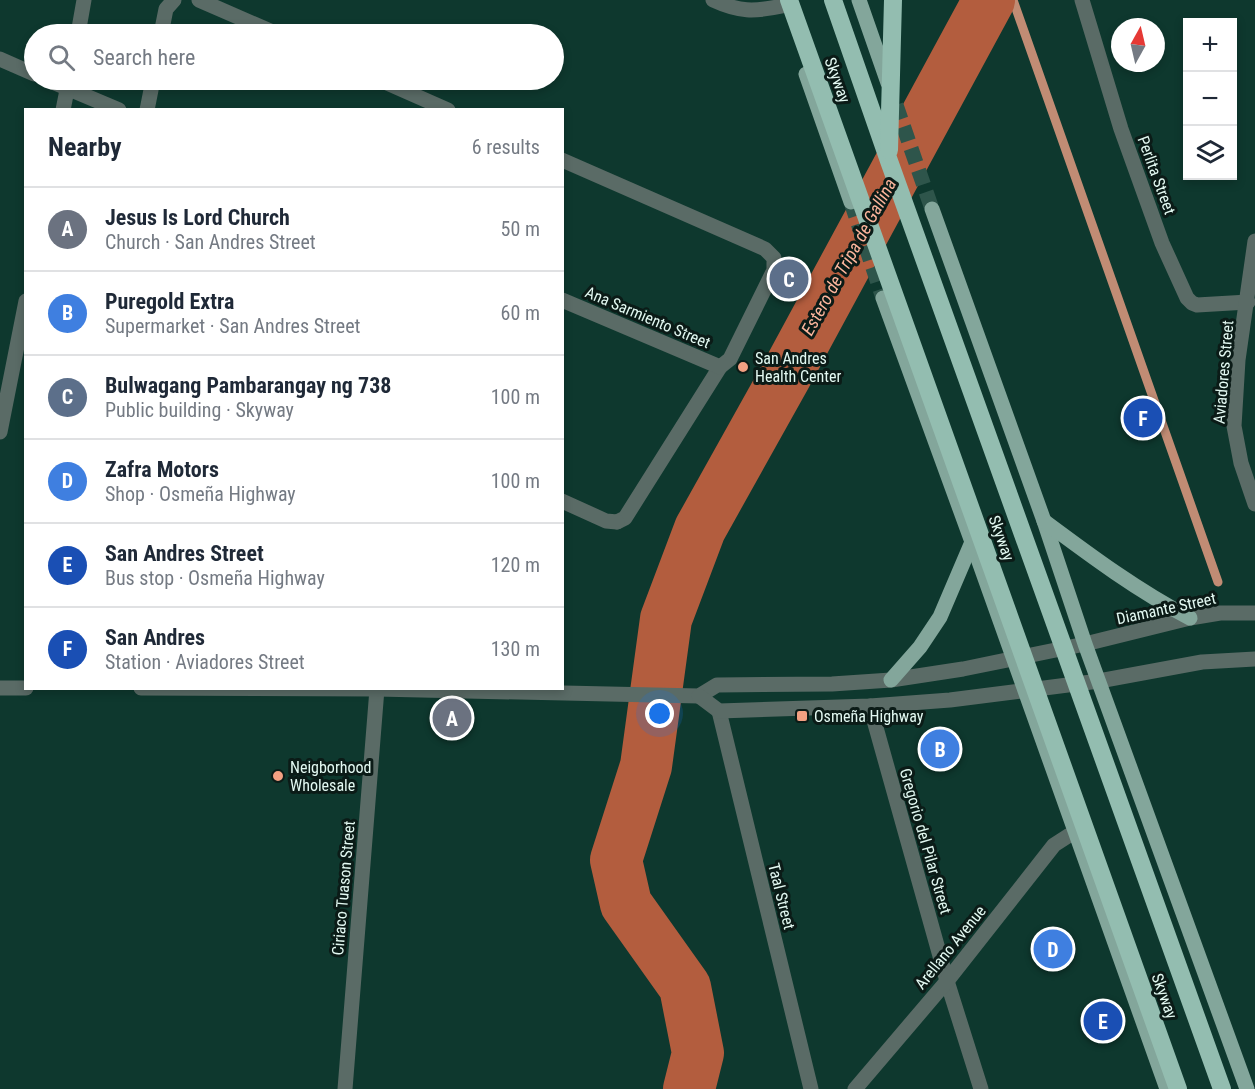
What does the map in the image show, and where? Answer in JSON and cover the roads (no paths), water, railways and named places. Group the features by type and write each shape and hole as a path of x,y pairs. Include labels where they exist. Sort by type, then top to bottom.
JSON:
{"highway":[{"name":"Skyway","path":"833,0 1222,1089"},
{"path":"889,160 892,0"},
{"name":"Skyway","path":"784,2 1178,1089"}],"main road":[{"path":"859,0 896,105"},
{"path":"784,2 851,202"},
{"path":"932,209 1044,521 1085,644 1247,1089"},
{"path":"883,298 1167,1089"},
{"path":"1044,521 1118,576 1164,605 1190,618"},
{"path":"891,680 920,647 940,617 972,542"}],"street":[{"path":"80,24 84,0"},
{"path":"163,24 166,9 174,0"},
{"path":"199,0 255,24"},
{"path":"712,0 745,11 766,9 784,2"},
{"name":"Perlita Street","path":"1082,0 1121,129 1162,243 1187,298 1197,305 1248,302"},
{"path":"0,59 24,70"},
{"path":"63,108 67,90"},
{"path":"81,90 115,108"},
{"path":"147,108 151,90"},
{"path":"403,90 443,108"},
{"path":"564,161 765,249 774,258 774,270 730,359 720,367 625,518 617,522 606,520 564,502"},
{"name":"Aviadores Street","path":"1255,241 1238,360 1234,426 1241,464 1255,504"},
{"name":"Ana Sarmiento Street","path":"564,301 720,367"},
{"path":"0,432 24,311"},
{"name":"Diamante Street","path":"699,696 717,685 832,684 891,680 963,669 1085,644 1190,618 1220,613 1255,614"},
{"path":"420,690 699,696 719,711 870,706 950,700 1100,681 1202,662 1255,659"},
{"path":"0,688 24,688"},
{"name":"Ciriaco Tuason Street","path":"345,1089 377,690"},
{"name":"Gregorio del Pilar Street","path":"870,706 947,981 981,1089"},
{"name":"Taal Street","path":"719,711 811,1089"},
{"name":"Arellano Avenue","path":"855,1089 947,981 1054,845 1075,833"}],"waterway":[{"name":"Estero de Tripa de Gallina","path":"689,1089 698,1053 685,987 626,904 616,860 646,766 666,619 700,529 989,0"},
{"path":"1013,0 1218,582"}],"tunnel":[{"path":"896,105 932,209"},
{"path":"851,202 883,298"}],"place":[{"name":"Bulwagang Pambarangay ng 738","path":"789,279"},
{"name":"San Andres Health Center","path":"743,367"},
{"name":"San Andres","path":"1143,418"},
{"name":"Osmeña Highway","path":"802,716"},
{"name":"Jesus Is Lord Church","path":"452,718"},
{"name":"Puregold Extra","path":"940,749"},
{"name":"Neigborhood Wholesale","path":"278,776"},
{"name":"Zafra Motors","path":"1053,949"},
{"name":"San Andres Street","path":"1103,1021"}]}
